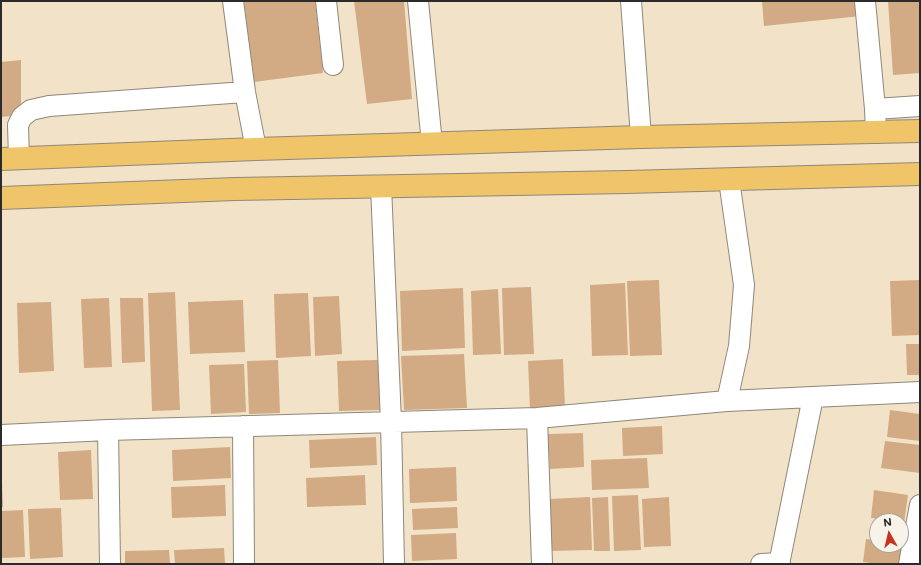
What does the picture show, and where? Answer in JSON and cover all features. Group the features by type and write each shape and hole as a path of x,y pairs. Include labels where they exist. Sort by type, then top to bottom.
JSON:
{"main road":[{"path":"10,159 256,149 641,137 920,131"},
{"path":"1,198 235,189 729,180 920,174"}],"street":[{"path":"233,1 245,92 256,149"},
{"path":"326,1 333,65"},
{"path":"418,1 432,144"},
{"path":"631,1 641,137"},
{"path":"865,1 876,133"},
{"path":"10,159 18,125 22,117 32,110 49,106 245,92"},
{"path":"875,109 920,106"},
{"path":"727,401 739,346 744,285 729,180"},
{"path":"381,186 391,422 394,564"},
{"path":"1,435 108,430 537,418 727,401 920,392"},
{"path":"773,564 813,397"},
{"path":"537,418 542,564"},
{"path":"243,426 244,564"},
{"path":"108,430 110,564"},
{"path":"909,564 920,505"}],"building":[{"path":"244,1 315,1 323,73 254,82"},
{"path":"354,1 404,1 412,99 367,104"},
{"path":"762,1 860,1 861,16 764,26"},
{"path":"888,1 920,1 920,73 893,75"},
{"path":"21,60 21,115 1,117 1,62"},
{"path":"659,280 662,355 630,356 627,281"},
{"path":"920,280 920,335 892,336 890,281"},
{"path":"625,283 628,355 592,356 590,285"},
{"path":"531,287 534,354 504,355 502,288"},
{"path":"463,288 465,348 402,351 400,291"},
{"path":"498,289 501,354 473,355 471,291"},
{"path":"175,292 180,410 152,411 148,293"},
{"path":"308,293 311,356 276,358 274,294"},
{"path":"339,296 342,354 315,356 313,297"},
{"path":"109,298 112,367 84,368 81,299"},
{"path":"120,298 143,298 145,362 122,363"},
{"path":"243,300 245,352 190,354 188,302"},
{"path":"51,302 54,371 19,373 17,303"},
{"path":"906,344 920,344 920,375 907,375"},
{"path":"464,354 467,408 404,410 401,356"},
{"path":"563,359 565,409 530,410 528,361"},
{"path":"278,360 280,413 249,414 247,361"},
{"path":"378,360 380,410 339,411 337,361"},
{"path":"244,364 246,412 211,414 209,365"},
{"path":"890,410 920,414 920,441 887,437"},
{"path":"662,426 663,454 623,456 622,428"},
{"path":"583,433 584,467 550,469 548,434"},
{"path":"376,437 377,465 310,468 309,440"},
{"path":"885,441 920,445 920,473 881,468"},
{"path":"230,447 231,478 173,481 172,450"},
{"path":"91,450 93,499 60,500 58,452"},
{"path":"647,458 649,488 592,490 591,460"},
{"path":"456,467 457,501 410,503 409,469"},
{"path":"365,475 366,505 307,507 306,478"},
{"path":"2,482 3,507 1,507"},
{"path":"225,485 226,516 172,518 171,487"},
{"path":"874,490 908,495 905,513 872,513"},
{"path":"638,495 641,550 614,551 612,496"},
{"path":"590,497 592,550 551,551 549,499"},
{"path":"608,497 610,551 594,551 592,498"},
{"path":"669,497 671,546 644,547 642,499"},
{"path":"457,507 458,528 413,530 412,509"},
{"path":"61,508 63,557 30,559 28,509"},
{"path":"23,510 25,557 1,558 1,511"},
{"path":"456,533 457,559 412,561 411,535"},
{"path":"866,539 869,539 869,553 901,553 899,564 877,564 863,562"},
{"path":"224,548 225,564 175,564 174,550"},
{"path":"169,550 170,564 125,564 125,551"}]}
